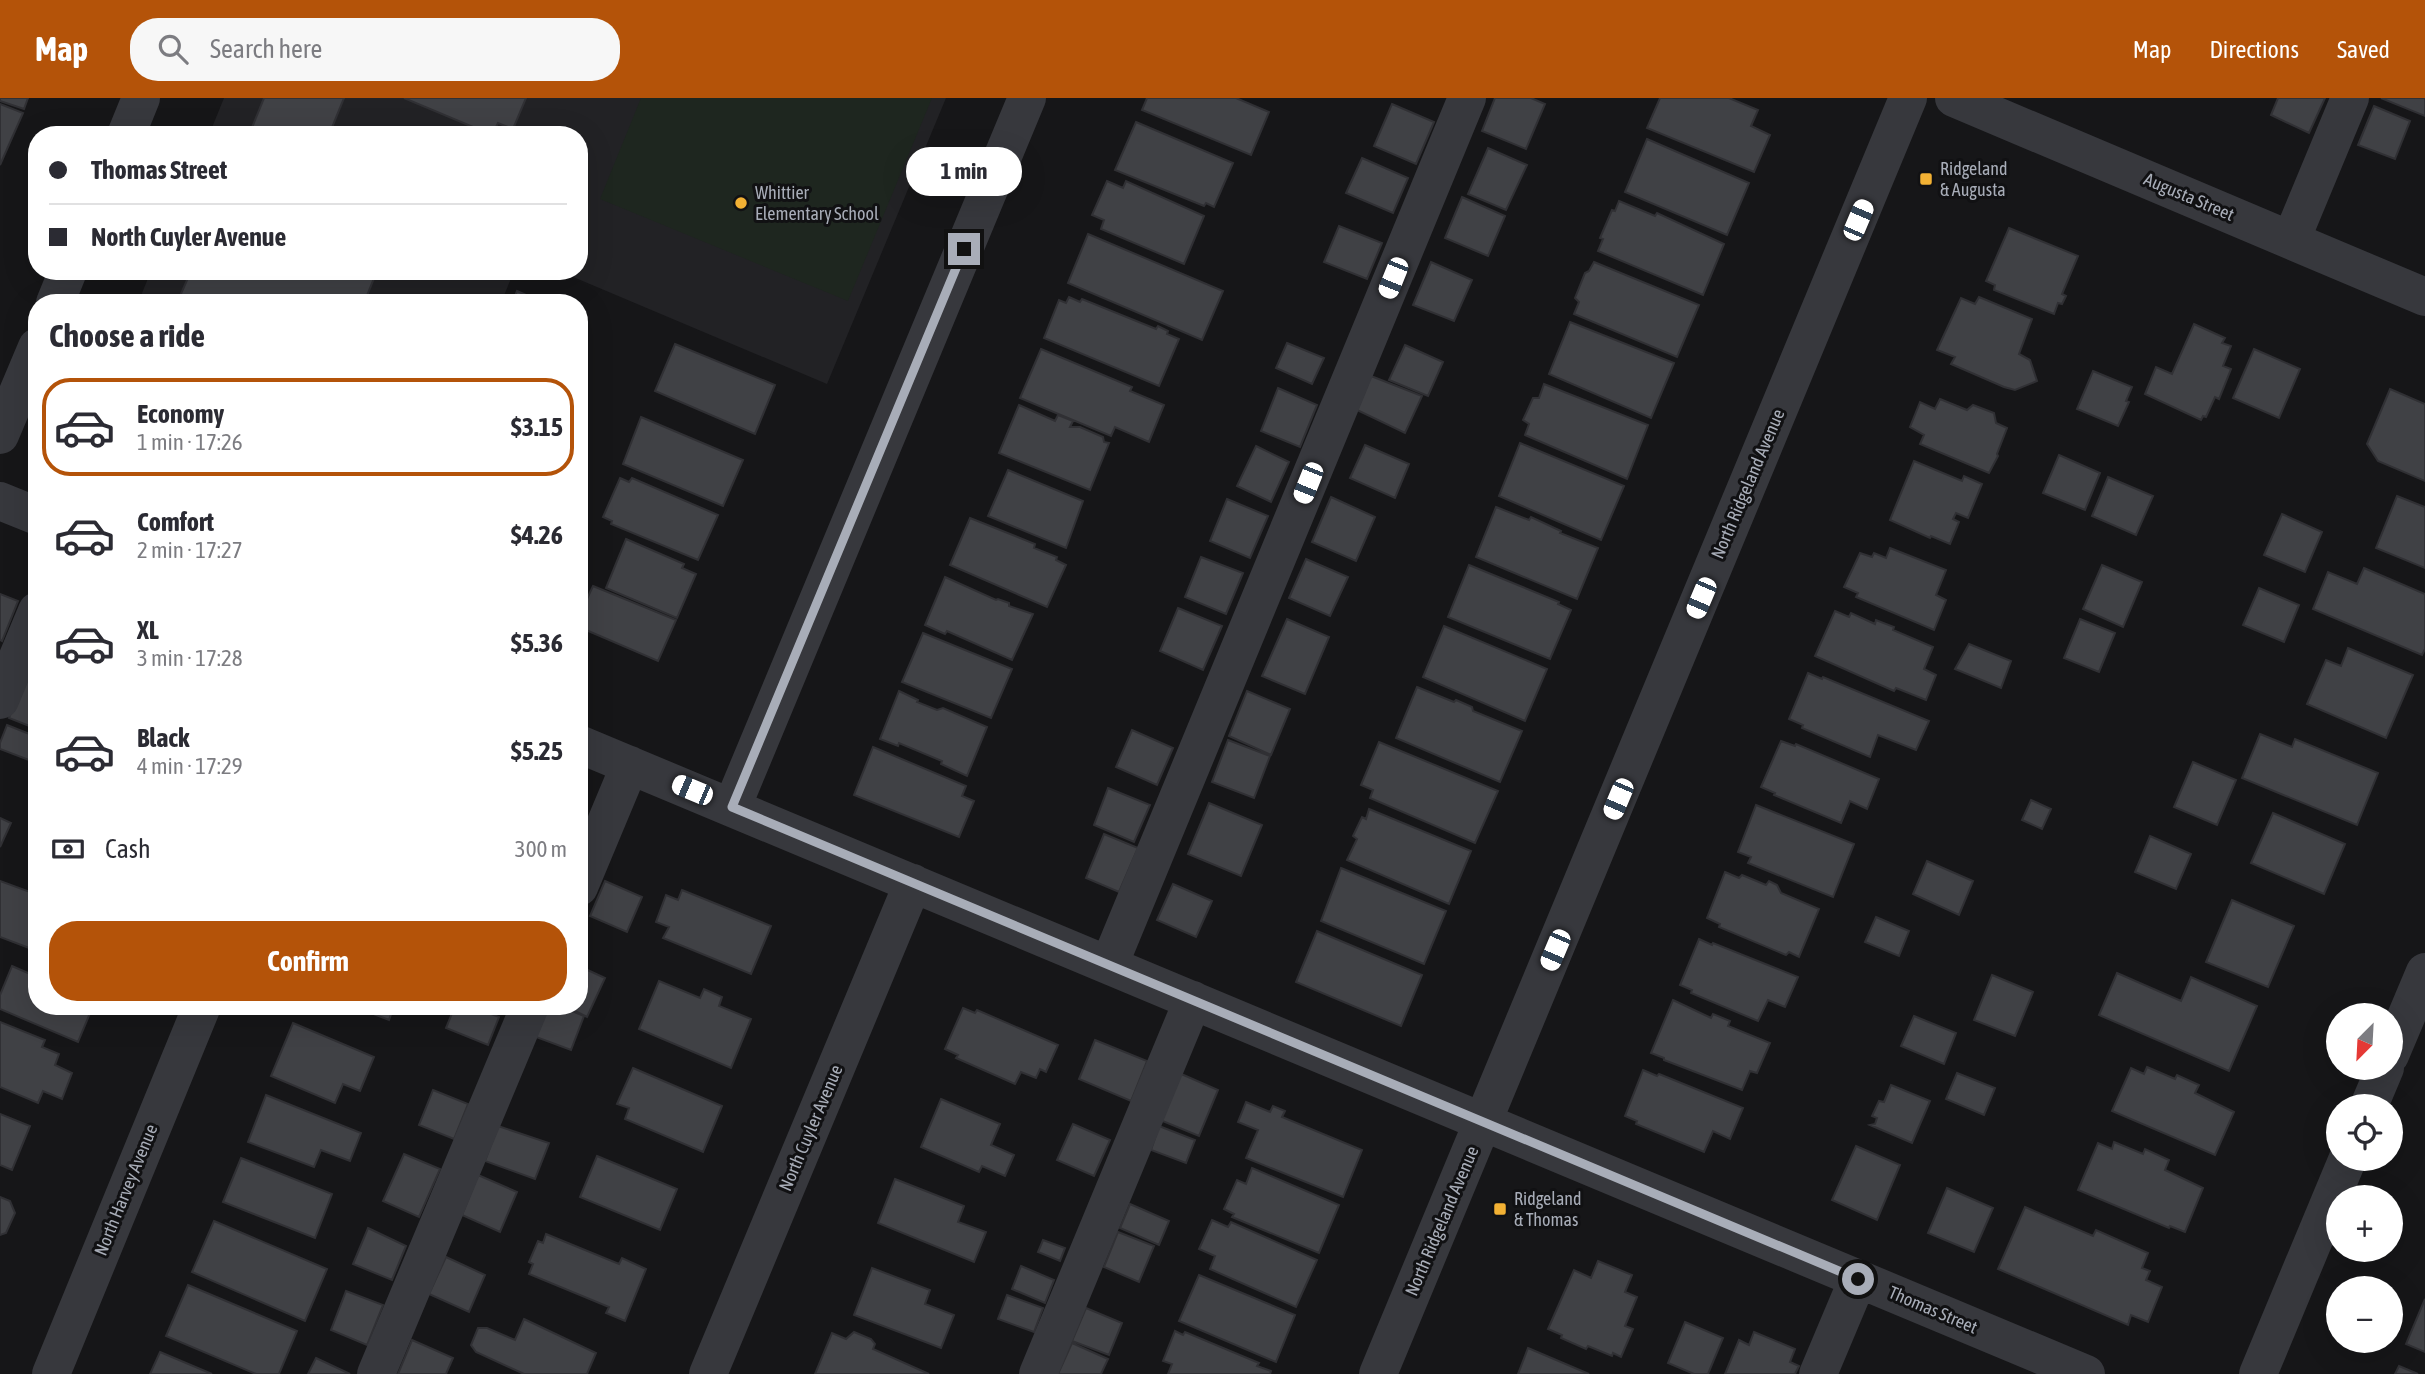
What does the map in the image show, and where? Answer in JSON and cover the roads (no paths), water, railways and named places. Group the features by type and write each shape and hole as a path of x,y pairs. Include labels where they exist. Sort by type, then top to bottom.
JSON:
{"street":[{"path":"129,126 141,98"},
{"path":"732,807 1027,98"},
{"path":"1108,965 1468,98"},
{"name":"North Ridgeland Avenue","path":"1378,1374 1908,98"},
{"name":"Augusta Street","path":"1954,98 2425,297"},
{"path":"2291,240 2350,98"},
{"path":"0,435 28,368"},
{"path":"0,501 28,512"},
{"path":"0,700 28,633"},
{"name":"Thomas Street","path":"588,748 2087,1374"},
{"path":"588,865 630,765"},
{"name":"North Cuyler Avenue","path":"708,1374 914,883"},
{"path":"2403,1024 2425,972"},
{"path":"1038,1374 1193,1000"},
{"name":"North Harvey Avenue","path":"51,1374 198,1015"},
{"path":"376,1374 526,1015"},
{"path":"2258,1374 2343,1171"},
{"path":"1818,1374 1858,1279"}],"place":[{"name":"Ridgeland & Augusta","path":"1926,179"},
{"name":"Whittier Elementary School","path":"741,203"},
{"name":"Ridgeland & Thomas","path":"1500,1209"}]}
